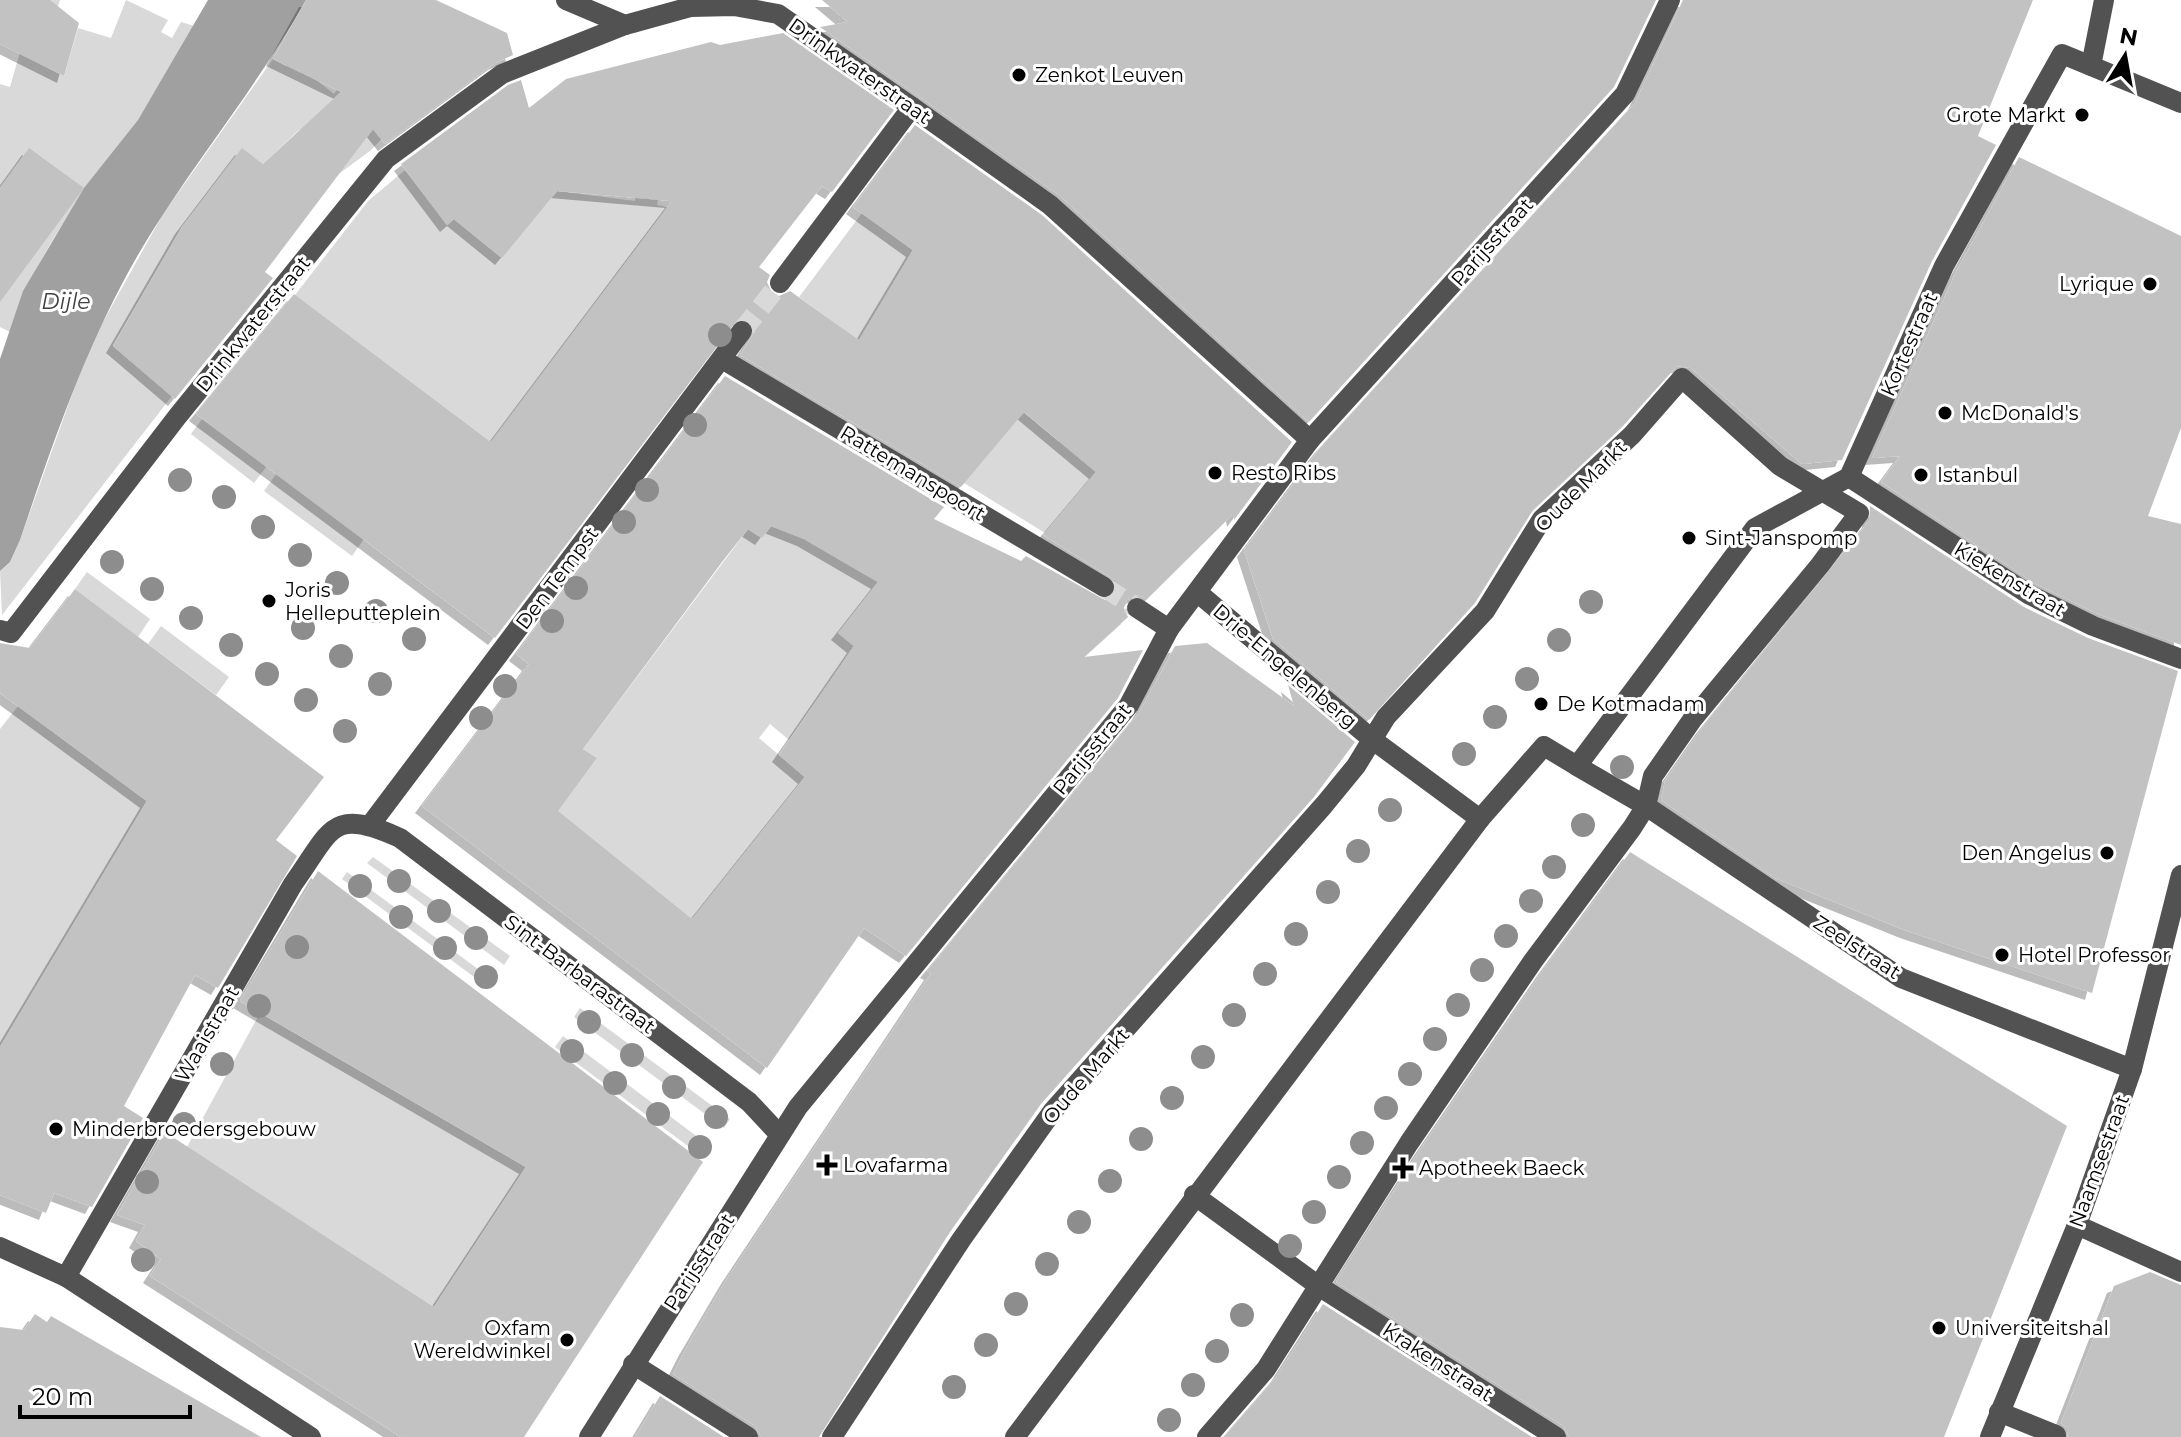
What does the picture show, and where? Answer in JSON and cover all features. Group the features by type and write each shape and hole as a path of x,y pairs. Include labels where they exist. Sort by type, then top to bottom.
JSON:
{"street":[{"path":"566,0 625,25 652,0"},
{"name":"Parijsstraat","path":"589,1437 798,1107 1129,705 1169,629 1310,440 1625,94 1670,0"},
{"path":"2104,0 2091,66 2181,103"},
{"name":"Drinkwaterstraat","path":"0,630 11,633 386,159 502,74 625,25 690,7 734,6 778,14 912,107 1050,205 1310,440"},
{"name":"Kortestraat","path":"1849,477 1944,266 2062,54 2091,66"},
{"path":"780,283 912,107"},
{"name":"Den Tempst","path":"371,824 742,331"},
{"name":"Rattemanspoort","path":"722,359 1104,587"},
{"name":"Oude Markt","path":"832,1437 961,1240 1052,1112 1315,815 1356,766 1386,717 1485,611 1542,519 1632,435 1682,378 1780,466 1824,489 1859,513 1692,720 1653,776 1646,806 1427,1117 1266,1369 1207,1437"},
{"path":"1577,766 1755,528 1849,477"},
{"name":"Kiekenstraat","path":"1849,477 2030,595 2093,626 2181,659"},
{"name":"Drie-Engelenberg","path":"1197,592 1373,740"},
{"path":"1137,608 1169,629"},
{"path":"1373,740 1480,819"},
{"path":"1015,1437 1194,1195 1480,819 1544,746 1646,806"},
{"name":"Zeelstraat","path":"1646,806 1901,978 2132,1069"},
{"name":"Waaistraat","path":"66,1277 293,884 333,829 352,821 371,824"},
{"name":"Sint-Barbarastraat","path":"371,824 400,838 749,1102 780,1135"},
{"name":"Naamsestraat","path":"1990,1437 2080,1215 2132,1069 2181,875"},
{"path":"1194,1195 1320,1287"},
{"path":"2080,1215 2181,1272"},
{"path":"0,1247 66,1277 311,1437"},
{"name":"Krakenstraat","path":"1320,1287 1556,1437"},
{"path":"633,1364 748,1437"},
{"path":"1999,1412 2056,1435"}],"shaded area":[{"path":"35,0 60,0 41,64 64,76 78,28 111,38 126,0 168,20 161,32 172,38 181,22 194,26 145,111 48,247 22,302 12,333 0,327 0,84 10,87"},
{"path":"273,59 286,66 290,59 334,94 341,84 393,127 370,151 340,173 299,130 263,164 242,149 182,227 113,345 172,396 2,615 0,571 10,562 20,540 89,347 163,214"},
{"path":"670,133 657,205 677,209 731,172 491,442 295,295 368,201 405,170 447,224 454,219 501,257 557,191 635,201 645,135"},
{"path":"862,213 913,250 894,283 967,365 1058,441 1120,444 1045,533 964,483 890,363 799,297"},
{"path":"202,419 267,466 254,483 191,434"},
{"path":"277,473 364,539 352,556 264,491"},
{"path":"774,522 887,571 886,673 812,707 789,740 770,724 759,738 805,777 770,822 711,934 556,813 597,758 583,749 748,529 762,538"},
{"path":"87,572 150,619 138,637 75,589"},
{"path":"161,626 229,677 216,695 148,644"},
{"path":"18,706 147,801 0,1047 0,729"},
{"path":"373,857 510,956 504,965 367,863"},
{"path":"347,872 494,981 489,988 342,879"},
{"path":"580,1008 730,1119 724,1128 574,1017"},
{"path":"260,1013 526,1167 434,1307 187,1147"},
{"path":"563,1036 711,1147 704,1158 555,1047"}],"water":[{"name":"Dijle","path":"208,0 306,0 255,81 164,213 118,291 81,372 20,540 10,562 0,571 0,359 23,291 84,188 138,120"}],"building":[{"path":"0,0 50,0 79,23 64,76 0,44"},
{"path":"306,0 436,0 507,33 513,55 495,63 385,144 373,129 265,272 273,278 175,399 113,346 182,227 242,148 263,164 341,92 273,59"},
{"path":"822,0 1656,0 1614,87 1309,422 1059,195 820,27 848,22"},
{"path":"1683,0 2033,0 1978,136 1996,145 1932,261 1842,460 1802,464 1691,368 1677,366 1623,426 1533,510 1475,603 1369,720 1273,639 1244,550 1320,448 1635,103"},
{"path":"783,33 894,110 832,192 822,186 759,267 770,275 767,282 772,293 779,296 790,291 859,340 913,250 853,207 915,125 1042,215 1292,442 1234,520 1233,514 1147,599 1137,595 1127,600 1124,608 1128,617 1084,657 1143,650 1118,698 906,956 864,928 767,1068 422,806 529,664 516,654 725,376 944,507 934,519 1021,561 1026,556 1105,600 1115,593 1115,580 1043,535 1096,472 1024,412 961,487 740,355 755,332 749,320 738,319 495,638 196,414 294,294 491,442 672,201 557,191 502,258 454,219 447,225 401,164 508,85 521,80 529,108 566,79 711,42 720,45","holes":["771,526 804,539 878,582 838,633 854,646 779,755 805,777 692,919 558,811 597,758 583,749 748,529 762,538"]},
{"path":"29,148 84,188 0,302 0,188"},
{"path":"2019,157 2181,236 2181,428 2148,516 2181,524 2181,645 2098,614 2036,584 1881,482 1900,456 1872,458 1956,272"},
{"path":"1870,506 2024,607 2088,638 2178,671 2092,993 1907,931 1775,878 1661,800 1665,781 1702,728 1869,521"},
{"path":"75,589 324,777 276,840 297,856 218,988 195,975 124,1106 143,1118 92,1207 54,1193 46,1213 0,1195 0,1047 147,801 0,693 0,643 30,648"},
{"path":"1207,643 1294,706 1288,685 1355,742 1314,797 1041,1104 950,1232 819,1437 761,1437 755,1426 673,1374 685,1350 728,1277 931,973 927,971 1139,713 1175,646"},
{"path":"1630,852 2067,1126 1944,1437 1569,1437 1563,1426 1336,1282 1420,1150 1544,969"},
{"path":"318,871 703,1162 524,1437 401,1437 150,1276 161,1259 136,1241 145,1225 117,1215 165,1132 434,1307 526,1167 240,1001"},
{"path":"2150,1272 2181,1285 2181,1437 2068,1437 2067,1428 2061,1423 2114,1286"},
{"path":"1323,1304 1532,1437 1224,1437 1277,1376"},
{"path":"35,1314 47,1322 51,1316 261,1437 0,1437 0,1327 24,1330"},
{"path":"660,1396 724,1437 635,1437"}],"tunnel":[{"path":"742,331 780,283"},
{"path":"1104,587 1137,608"}],"place":[{"name":"Zenkot Leuven","path":"1019,75"},
{"name":"Grote Markt","path":"2082,115"},
{"name":"Lyrique","path":"2150,284"},
{"name":"McDonald's","path":"1945,413"},
{"name":"Resto Ribs","path":"1215,473"},
{"name":"Istanbul","path":"1921,475"},
{"name":"Sint-Janspomp","path":"1689,538"},
{"name":"Joris Helleputteplein","path":"269,601"},
{"name":"De Kotmadam","path":"1541,704"},
{"name":"Den Angelus","path":"2107,853"},
{"name":"Hotel Professor","path":"2002,955"},
{"name":"Minderbroedersgebouw","path":"56,1129"},
{"name":"Lovafarma","path":"827,1165"},
{"name":"Apotheek Baeck","path":"1403,1168"},
{"name":"Universiteitshal","path":"1939,1328"},
{"name":"Oxfam Wereldwinkel","path":"567,1340"}]}
